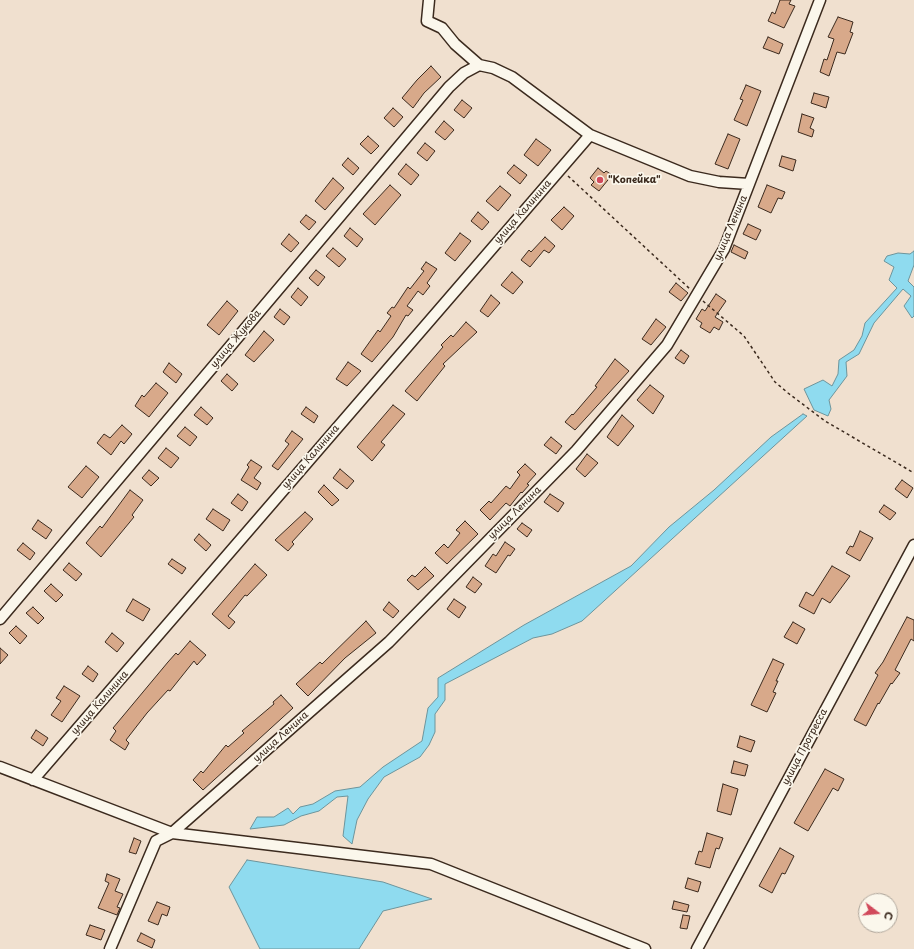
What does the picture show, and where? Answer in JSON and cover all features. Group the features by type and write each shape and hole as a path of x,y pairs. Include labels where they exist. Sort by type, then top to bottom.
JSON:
{"street":[{"path":"429,0 427,21 442,28 455,44 479,65 493,68 512,77 590,135 690,176 719,182 750,184"},
{"name":"улица Ленина","path":"110,949 156,841 172,834 389,642 576,451 667,346 698,296 724,249 820,0"},
{"name":"улица Жукова","path":"0,619 449,87 464,72 479,65"},
{"name":"улица Калинина","path":"33,780 590,135"},
{"name":"улица Прогресса","path":"697,949 914,545"},
{"path":"0,767 172,834 431,864 646,949"}],"path":[{"path":"561,169 698,296 744,336 775,382 824,421 914,473"}],"water":[{"path":"914,251 914,265 908,281 914,287 914,316 912,318 904,306 911,296 903,289 874,323 859,354 846,362 847,376 829,400 831,409 828,416 814,410 804,389 823,380 832,386 838,374 839,360 854,350 862,336 865,323 897,288 889,280 894,267 884,261 887,256 898,253 910,254"},
{"path":"803,414 807,416 582,621 552,634 533,638 445,684 445,700 435,714 435,732 429,745 420,757 384,777 368,799 357,820 352,844 343,836 348,796 337,797 319,811 301,816 284,825 250,829 257,817 274,817 288,808 293,814 300,807 313,804 335,791 360,787 383,767 422,741 428,708 438,697 438,678 524,625 631,566 669,527 714,490 771,437"},
{"path":"247,860 383,882 432,899 383,911 359,949 260,949 229,887"}],"building":[{"path":"780,0 791,0 789,4 795,6 784,28 768,21 772,12 775,14"},
{"path":"838,17 853,22 850,32 853,33 845,54 837,52 829,76 820,72 824,59 827,60 834,39 828,37"},
{"path":"768,37 783,44 779,54 763,48"},
{"path":"431,66 441,77 424,93 413,108 402,98"},
{"path":"746,85 761,91 747,126 734,120 743,100 740,99"},
{"path":"814,93 829,97 826,108 811,103"},
{"path":"462,100 472,108 464,118 454,110"},
{"path":"393,108 403,117 394,127 384,118"},
{"path":"802,114 814,118 810,128 814,130 812,137 798,132"},
{"path":"444,121 454,130 445,140 435,132"},
{"path":"728,134 740,139 728,169 715,164"},
{"path":"368,136 379,146 371,154 360,144"},
{"path":"536,139 551,150 538,166 524,155"},
{"path":"425,143 435,151 427,161 417,153"},
{"path":"782,156 796,160 793,171 779,166"},
{"path":"348,158 359,168 353,175 342,165"},
{"path":"406,164 419,175 411,185 398,174"},
{"path":"514,165 527,175 520,184 507,173"},
{"name":"\"Копейка\"","path":"598,168 604,173 606,171 612,175 599,191 591,185 594,182 590,178"},
{"path":"333,178 344,188 325,210 315,201"},
{"path":"390,185 401,195 375,225 363,214"},
{"path":"767,185 785,192 782,199 778,198 771,213 758,207"},
{"path":"500,186 511,195 498,211 486,201"},
{"path":"564,207 574,216 562,230 551,220"},
{"path":"478,212 489,222 482,230 471,221"},
{"path":"306,215 316,222 309,230 300,222"},
{"path":"748,224 761,230 756,240 743,234"},
{"path":"350,228 363,239 357,247 344,236"},
{"path":"460,233 471,241 455,261 445,253"},
{"path":"289,234 299,243 291,252 281,244"},
{"path":"545,237 555,246 549,253 544,250 530,267 521,260 529,250 531,252"},
{"path":"734,245 748,252 745,259 731,252"},
{"path":"333,248 346,259 339,267 326,256"},
{"path":"426,262 437,269 427,283 430,286 423,295 418,291 407,306 413,310 408,316 406,315 393,337 372,362 361,354 378,330 380,332 391,316 387,313 392,307 394,308 408,287 410,289 424,271 421,269"},
{"path":"316,270 325,277 318,286 309,278"},
{"path":"512,272 523,282 513,294 501,285"},
{"path":"676,283 688,293 681,301 669,292"},
{"path":"298,288 308,297 301,306 291,297"},
{"path":"716,294 726,301 715,317 723,322 719,330 714,327 710,333 700,327 702,323 696,319 702,309 705,311"},
{"path":"491,295 500,303 488,317 480,311"},
{"path":"227,301 238,311 219,335 207,325"},
{"path":"280,309 290,317 284,325 274,317"},
{"path":"656,319 666,327 651,345 642,339"},
{"path":"466,322 477,332 443,364 445,366 417,401 405,391 443,347 441,345 451,335 453,337"},
{"path":"264,331 274,340 254,362 245,355"},
{"path":"681,350 689,356 684,364 675,358"},
{"path":"615,359 629,371 575,430 565,422 597,387 595,386"},
{"path":"348,362 361,371 347,386 336,379"},
{"path":"169,363 182,374 176,383 163,372"},
{"path":"227,374 238,384 232,391 221,381"},
{"path":"156,383 168,393 149,417 135,406 142,395 144,397"},
{"path":"650,385 664,396 653,414 637,400"},
{"path":"393,405 405,414 381,442 385,445 372,461 357,447"},
{"path":"201,407 213,418 207,425 194,415"},
{"path":"306,407 318,416 314,423 301,414"},
{"path":"622,415 634,426 618,446 607,437"},
{"path":"122,425 132,434 124,444 121,441 111,455 97,443 104,434 110,438"},
{"path":"185,427 197,437 190,446 177,436"},
{"path":"292,431 303,439 278,470 272,466 289,444 285,441"},
{"path":"551,437 562,446 556,454 544,445"},
{"path":"166,448 179,458 171,468 158,458"},
{"path":"587,454 598,463 585,477 576,469"},
{"path":"251,460 262,467 254,478 261,483 257,490 241,480 249,467 247,465"},
{"path":"525,464 536,474 527,484 529,485 522,493 521,492 510,506 506,503 490,520 480,510 489,501 491,503 506,486 510,489 520,475 517,472"},
{"path":"86,466 99,477 82,498 68,487"},
{"path":"340,469 354,481 347,489 333,478"},
{"path":"149,470 159,478 151,486 142,478"},
{"path":"902,480 913,488 907,498 895,489"},
{"path":"324,485 339,500 332,506 318,492"},
{"path":"130,490 143,500 132,515 134,517 101,557 86,543 100,526 102,528"},
{"path":"238,494 248,502 242,511 231,503"},
{"path":"550,494 564,503 558,512 544,502"},
{"path":"884,505 896,513 890,520 879,512"},
{"path":"213,509 230,520 223,531 206,519"},
{"path":"305,512 313,519 292,542 294,544 288,551 275,540"},
{"path":"38,520 52,530 46,539 32,529"},
{"path":"465,521 478,534 447,564 435,553 444,544 448,548 460,533 456,530"},
{"path":"522,523 532,530 527,537 517,529"},
{"path":"860,531 873,538 860,561 846,553 850,546 853,547"},
{"path":"199,534 211,545 206,551 194,540"},
{"path":"505,542 515,549 510,556 508,555 496,573 485,566 493,554 496,556"},
{"path":"23,543 35,553 30,560 17,550"},
{"path":"172,559 186,568 182,574 168,564"},
{"path":"69,563 82,574 76,581 63,570"},
{"path":"255,564 267,575 247,596 245,595 228,616 235,622 229,629 212,614"},
{"path":"832,566 850,576 830,603 822,598 814,614 799,606 806,592 813,596"},
{"path":"425,567 434,576 418,590 407,580 412,575 415,577"},
{"path":"473,577 482,584 475,593 466,587"},
{"path":"51,584 63,595 56,602 44,591"},
{"path":"133,599 150,609 143,621 126,611"},
{"path":"454,599 466,607 459,618 447,609"},
{"path":"389,602 399,611 393,618 383,610"},
{"path":"33,607 44,618 38,624 26,613"},
{"path":"907,617 914,620 914,641 911,639 895,670 900,673 892,684 891,683 879,704 878,703 866,726 854,720 878,675 875,673 883,662"},
{"path":"366,621 376,633 345,658 308,696 296,684 320,662 322,664"},
{"path":"793,622 805,629 797,644 784,637"},
{"path":"16,626 27,636 20,644 9,633"},
{"path":"112,633 124,643 117,652 105,642"},
{"path":"190,641 206,655 197,665 194,661 170,691 168,690 147,713 126,740 129,743 125,750 110,740 116,731 113,728 168,662 176,653 178,655"},
{"path":"0,648 8,655 0,664"},
{"path":"773,659 784,664 776,681 778,681 773,692 776,693 767,712 751,705"},
{"path":"88,666 98,674 93,682 82,674"},
{"path":"64,686 80,696 62,722 51,715 61,701 56,698"},
{"path":"281,695 293,708 203,790 193,780 201,771 203,773 226,745 228,747 244,733 242,731 274,704 273,702"},
{"path":"36,730 48,738 43,746 31,738"},
{"path":"740,736 755,741 751,752 737,747"},
{"path":"734,761 748,765 745,776 731,773"},
{"path":"825,769 844,779 838,791 833,788 808,831 794,823"},
{"path":"723,784 738,789 731,815 717,811"},
{"path":"707,833 723,838 719,849 716,848 710,868 695,864 699,851 702,852"},
{"path":"134,838 141,841 136,854 129,852"},
{"path":"780,848 794,856 785,874 782,873 772,893 759,886"},
{"path":"107,874 120,879 115,891 123,894 117,907 120,908 117,915 98,908 109,883 105,881"},
{"path":"688,878 701,882 698,892 685,888"},
{"path":"674,901 689,905 687,912 672,909"},
{"path":"157,902 170,907 167,916 162,914 158,925 148,921"},
{"path":"683,915 690,916 687,929 680,928"},
{"path":"90,925 105,930 101,940 86,935"},
{"path":"141,933 155,940 152,948 137,941"}],"place":[{"name":"\"Копейка\"","path":"600,180"}]}
